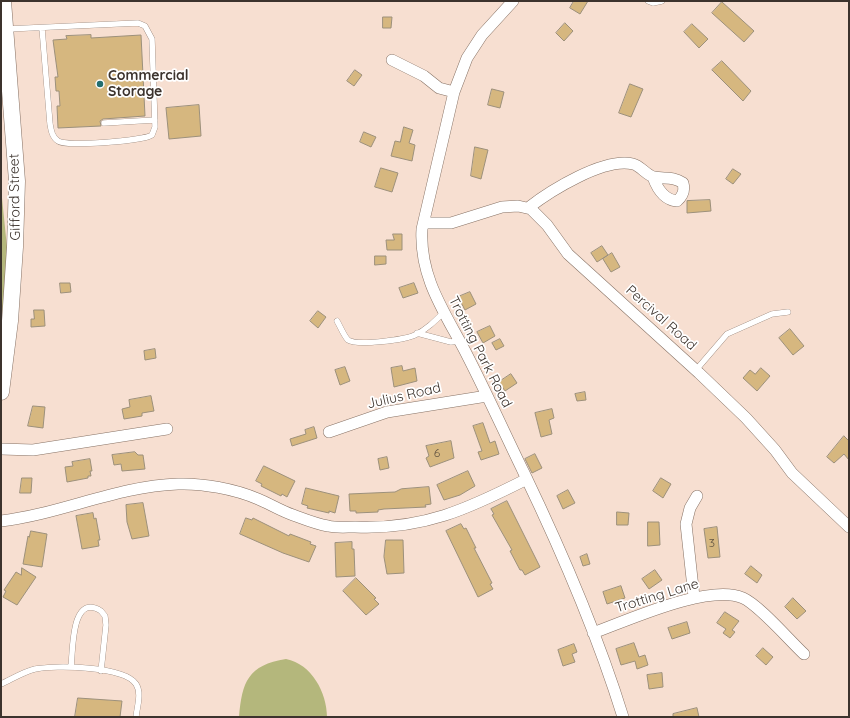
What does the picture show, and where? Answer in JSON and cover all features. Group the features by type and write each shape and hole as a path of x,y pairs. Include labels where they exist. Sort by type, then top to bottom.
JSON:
{"main road":[{"name":"Gifford Street","path":"1,392 10,321 16,221 15,157 3,1"}],"street":[{"name":"Trotting Park Road","path":"513,1 482,35 471,52 454,92 424,222 421,246 425,271 435,296 487,396 574,584 594,633 623,717"},
{"path":"392,60 424,76 439,88 454,92"},
{"path":"424,222 451,222 502,207 518,206 528,208 562,184 619,164 633,164 652,176"},
{"name":"Percival Road","path":"528,208 532,209 547,225 568,254 696,370 746,418 775,450 792,473 849,527"},
{"name":"Julius Road","path":"329,432 387,412 425,404 487,396"},
{"path":"1,449 33,450 167,429"},
{"path":"1,521 61,508 108,494 177,484 205,485 256,498 291,514 328,526 374,528 415,524 446,517 485,501 527,480"},
{"path":"694,597 686,524 690,508 697,496"},
{"name":"Trotting Lane","path":"594,633 694,597 732,595 744,598 752,603 804,654"}],"lane":[{"path":"648,1 653,3 662,1"},
{"path":"5,29 138,23 145,26 152,39 154,120 154,131 152,135 138,139 73,144 57,140 54,137 50,124 42,28"},
{"path":"104,123 154,120"},
{"path":"337,321 347,339 355,343 400,339 426,328 444,312"},
{"path":"696,370 727,334 772,314 788,312"},
{"path":"417,333 451,342 459,341"},
{"path":"71,667 78,617 84,610 91,607 101,611 106,620 101,671"},
{"path":"1,684 33,670 52,666 123,674 136,684 139,693 136,717"}],"green space":[{"path":"1,188 11,287 1,356"},
{"path":"286,659 303,667 316,681 321,689 327,717 239,717 242,694 249,677 263,666"}],"building":[{"path":"574,1 588,1 580,14 570,8"},
{"path":"722,2 754,31 744,42 712,13"},
{"path":"383,17 392,17 391,28 383,28"},
{"path":"565,23 573,31 564,41 556,33"},
{"path":"692,24 708,39 699,48 684,32"},
{"name":"Commercial Storage","path":"91,35 91,38 141,35 145,116 103,119 100,121 101,126 58,128 57,106 60,106 59,91 56,91 55,77 58,77 53,40 67,39 66,36"},
{"path":"722,61 751,91 743,101 712,70"},
{"path":"355,70 362,75 354,86 347,81"},
{"path":"630,84 643,89 631,117 619,113"},
{"path":"492,89 504,92 500,108 488,105"},
{"path":"199,105 201,136 169,139 166,108"},
{"path":"404,127 413,130 409,143 415,145 412,161 391,156 395,141 400,142"},
{"path":"364,132 376,137 371,147 360,142"},
{"path":"475,147 488,150 481,179 471,176"},
{"path":"381,168 398,173 392,192 375,187"},
{"path":"733,169 741,174 733,184 726,179"},
{"path":"710,200 711,211 687,213 687,201"},
{"path":"393,234 402,234 402,250 387,250 386,240 394,240"},
{"path":"602,246 608,255 597,262 591,253"},
{"path":"612,253 620,267 611,272 603,259"},
{"path":"375,256 386,256 386,264 375,265"},
{"path":"60,283 70,283 71,292 61,293"},
{"path":"414,283 418,293 403,298 399,288"},
{"path":"470,292 476,304 465,310 458,297"},
{"path":"34,310 44,310 45,326 31,327 31,319 34,319"},
{"path":"318,311 326,317 318,328 310,321"},
{"path":"490,326 495,336 483,343 477,332"},
{"path":"790,329 804,346 793,355 779,338"},
{"path":"500,339 504,346 496,350 492,343"},
{"path":"155,349 156,358 145,360 144,351"},
{"path":"402,366 403,371 415,368 417,381 394,387 391,368"},
{"path":"345,367 350,381 340,385 335,370"},
{"path":"761,368 770,376 757,391 743,378 750,370 755,374"},
{"path":"511,374 517,383 505,391 499,382"},
{"path":"585,392 586,400 577,401 575,394"},
{"path":"151,396 154,411 142,413 142,416 124,419 122,409 130,407 129,400"},
{"path":"33,406 45,407 43,428 28,426"},
{"path":"552,409 554,418 549,420 552,434 541,437 535,413"},
{"path":"483,423 490,443 495,441 499,454 481,460 478,452 482,451 473,426"},
{"path":"314,427 317,438 292,446 290,439 306,434 305,430"},
{"path":"844,436 849,441 849,460 844,454 834,463 827,457"},
{"path":"451,441 454,458 430,467 426,458 429,456 426,446"},
{"path":"135,452 138,455 143,455 145,469 122,471 121,464 114,465 112,455"},
{"path":"535,454 542,468 532,473 525,459"},
{"path":"387,457 389,468 380,470 378,459"},
{"path":"90,459 92,471 90,471 91,476 88,476 88,478 67,482 65,467 73,466 72,462"},
{"path":"264,466 295,481 287,497 282,494 281,496 261,486 262,484 256,481"},
{"path":"468,471 475,486 460,495 444,500 437,485"},
{"path":"22,478 32,478 31,493 20,493"},
{"path":"661,478 671,484 663,498 653,491"},
{"path":"429,487 431,504 425,505 426,507 384,509 378,510 378,512 356,513 356,511 350,511 349,494 395,492 401,489"},
{"path":"306,488 339,496 335,513 307,508 308,506 302,504"},
{"path":"568,490 575,503 563,509 557,496"},
{"path":"507,501 540,567 525,575 522,570 520,570 510,551 512,550 492,515 494,514 491,509"},
{"path":"143,503 149,536 132,539 127,522 126,505"},
{"path":"617,512 629,513 628,525 617,525"},
{"path":"93,513 94,519 96,518 100,540 98,540 99,546 82,549 76,516"},
{"path":"246,518 252,520 253,518 289,536 290,534 311,542 310,544 316,546 309,562 283,553 240,534"},
{"path":"648,522 659,522 660,545 648,546"},
{"path":"461,524 464,529 466,528 476,548 474,548 492,583 490,584 493,589 478,597 446,531"},
{"path":"717,527 720,557 708,558 704,529"},
{"path":"31,531 47,534 42,567 23,564 28,536 29,537"},
{"path":"386,540 403,540 404,573 387,574 384,557"},
{"path":"352,542 352,549 354,549 355,576 336,577 335,543"},
{"path":"587,554 590,564 583,566 580,557"},
{"path":"751,566 762,575 757,583 745,574"},
{"path":"22,568 36,577 17,605 3,597 6,591 4,590 16,572 21,575"},
{"path":"655,570 662,580 649,589 642,579"},
{"path":"356,578 376,598 374,599 379,604 366,615 343,591"},
{"path":"621,586 625,598 607,604 603,592"},
{"path":"793,598 806,611 797,619 785,607"},
{"path":"725,612 739,621 732,630 735,632 730,638 723,633 726,629 717,623"},
{"path":"687,622 690,633 672,639 668,628"},
{"path":"634,643 639,657 645,655 648,665 637,669 635,661 621,665 616,649"},
{"path":"574,644 577,652 572,654 575,662 563,666 558,650"},
{"path":"763,648 773,657 766,665 756,656"},
{"path":"662,673 663,687 649,689 647,675"},
{"path":"78,698 122,701 120,717 75,717"},
{"path":"697,708 699,717 673,717 673,714"}],"place":[{"name":"Commercial Storage","path":"100,84"}]}
